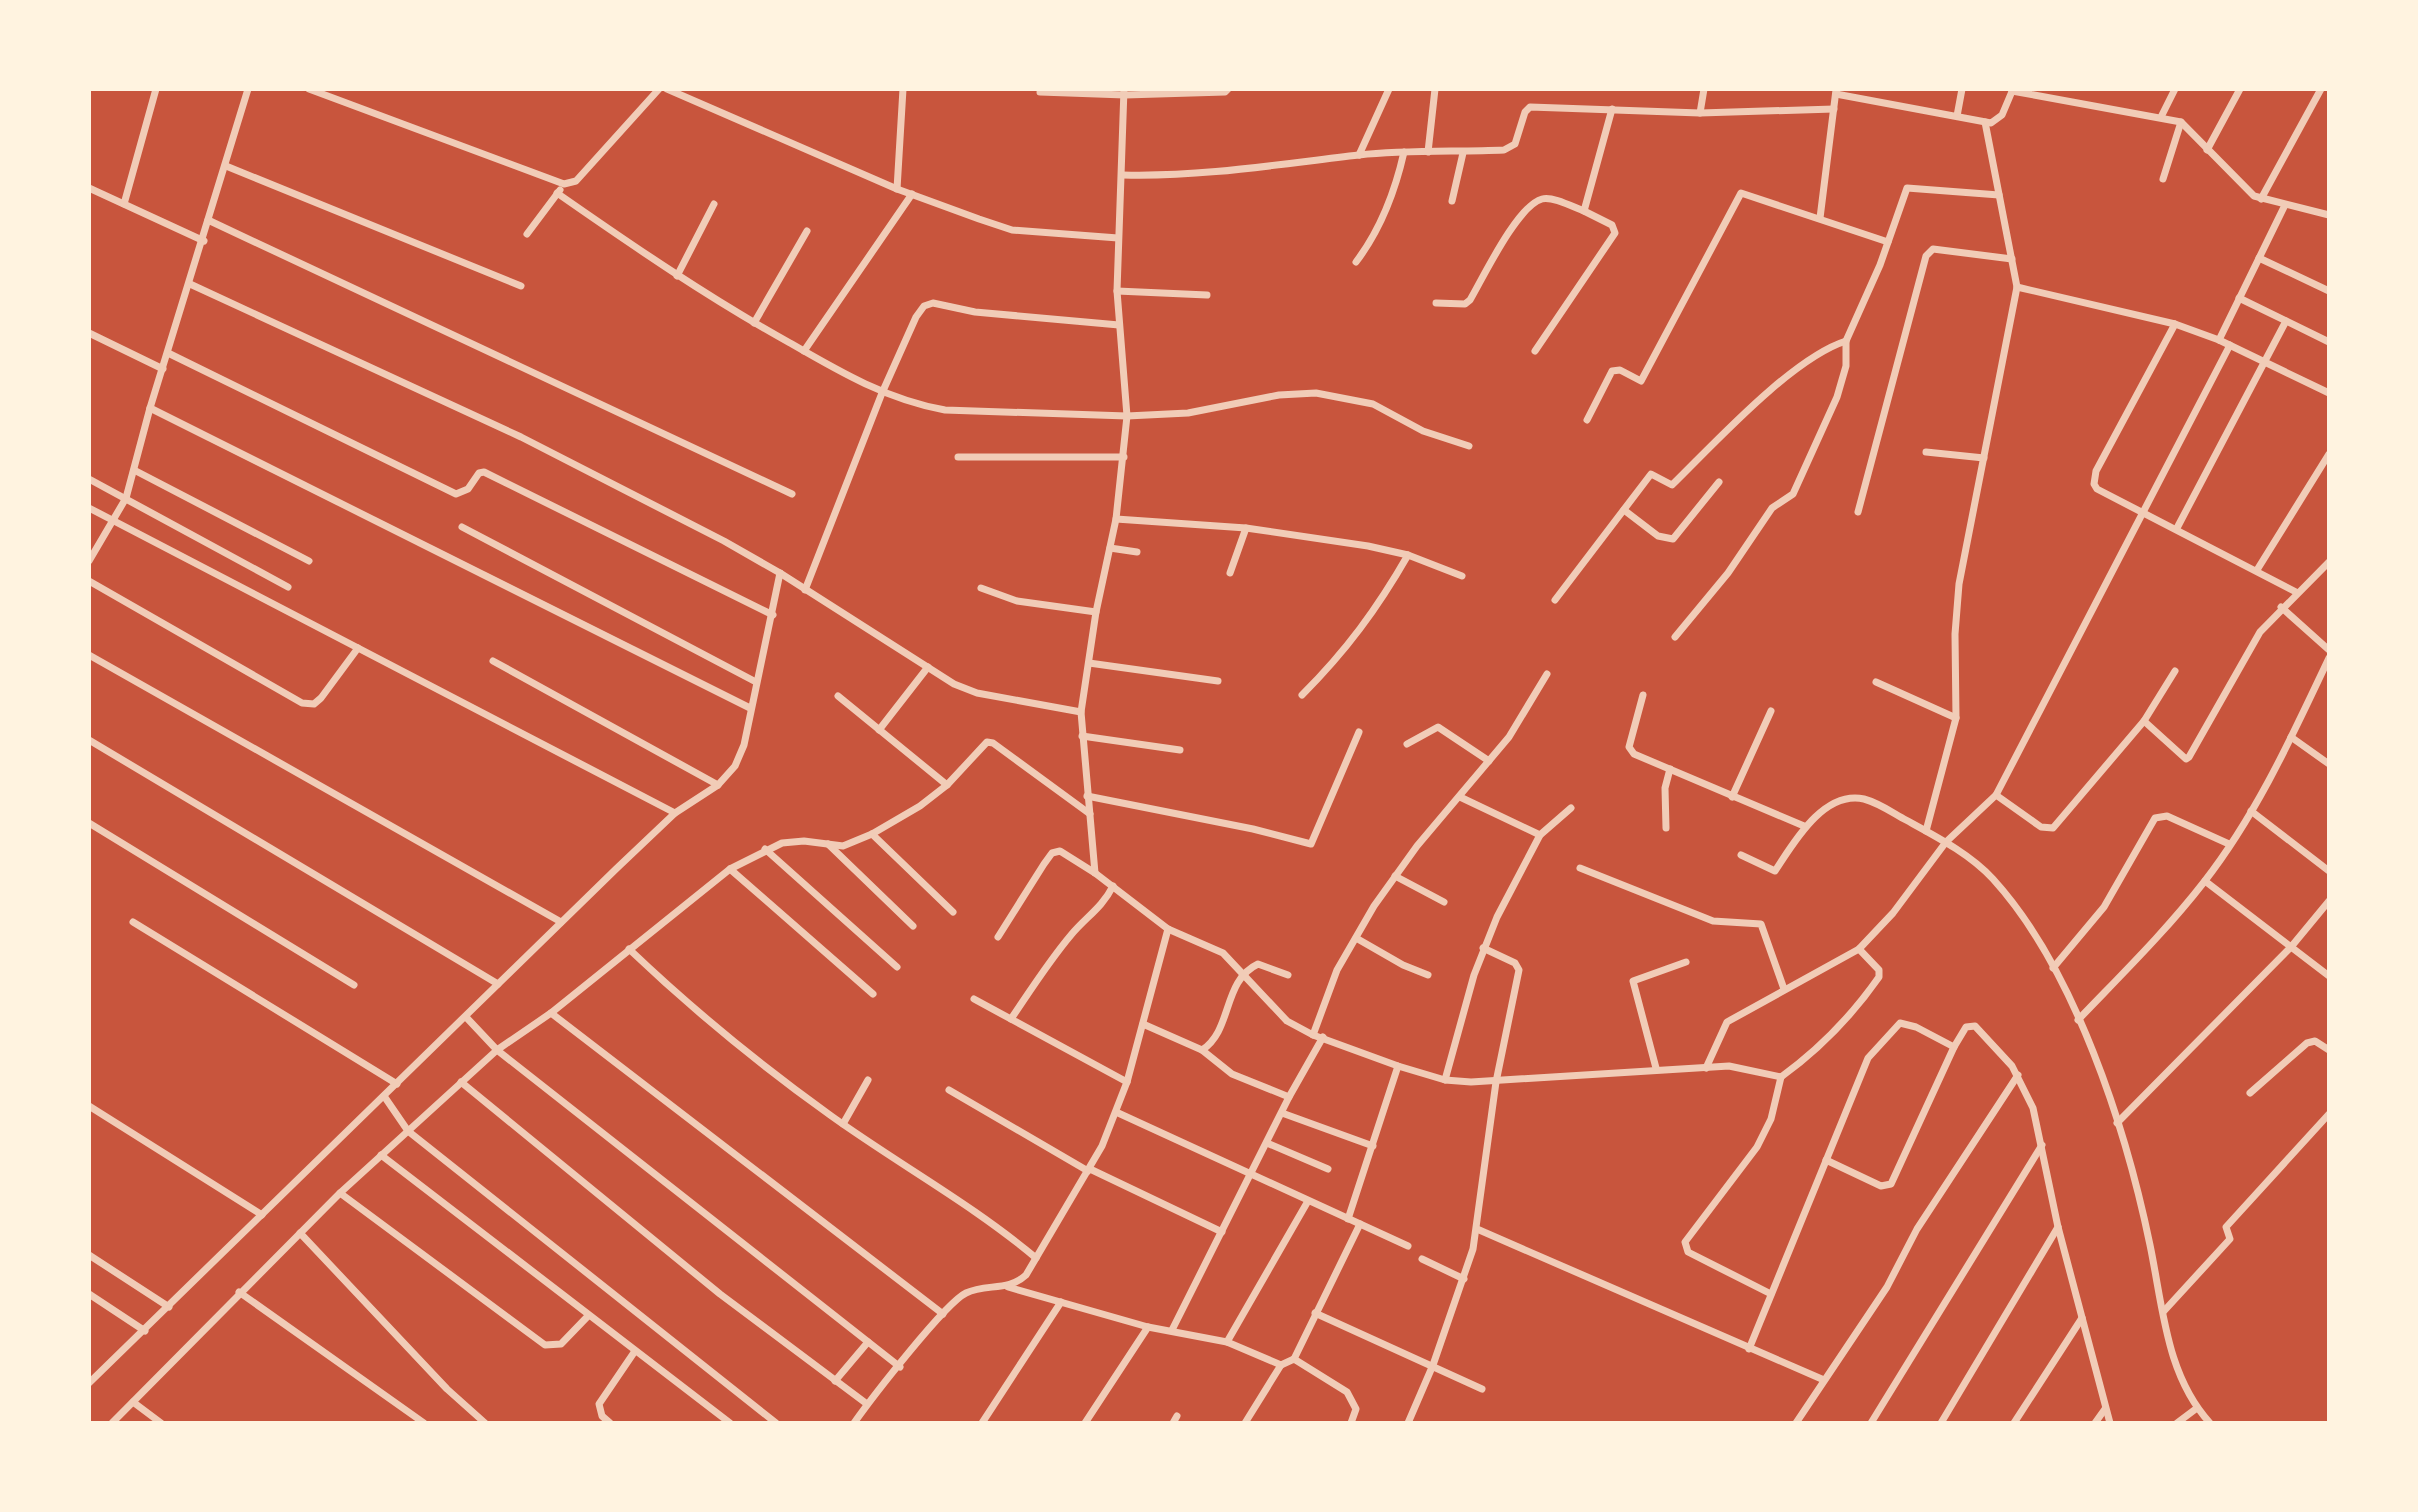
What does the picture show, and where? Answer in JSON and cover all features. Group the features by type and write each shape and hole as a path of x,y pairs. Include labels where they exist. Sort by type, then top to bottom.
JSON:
{"street":[{"path":"124,204 156,89"},
{"path":"89,561 126,498 150,408 204,241 248,89"},
{"path":"309,89 564,184 576,181 659,89"},
{"path":"667,89 897,189 1013,230 1118,239"},
{"path":"897,189 903,89"},
{"path":"1040,92 1225,92 1228,89"},
{"path":"1359,155 1390,89"},
{"path":"1428,152 1435,89"},
{"path":"1700,113 1703,89"},
{"path":"1957,116 1962,89"},
{"path":"2161,117 2175,89"},
{"path":"2207,150 2240,89"},
{"path":"2261,199 2321,89"},
{"path":"1820,218 1836,92 1988,123 2002,115 2012,90 2181,122 2244,188 2261,199 2329,215"},
{"path":"1095,873 1081,712 1096,612 1116,519 1127,415 1117,291 1118,239 1124,175 1125,92"},
{"path":"1124,175 1160,176 1242,170 1359,155 1404,152 1463,153 1512,147 1525,112 1530,107 1700,113 1834,109"},
{"path":"1584,211 1612,109"},
{"path":"2163,179 2181,122"},
{"path":"1926,831 1956,718 1955,634 1959,584 2017,287 1988,123"},
{"path":"1356,262 1375,233 1391,200 1404,152"},
{"path":"1452,201 1463,153"},
{"path":"226,166 521,286"},
{"path":"527,233 564,184"},
{"path":"1675,638 1728,573 1769,512 1793,494 1837,397 1846,366 1846,341 1888,242 1905,191 1910,187 1999,195"},
{"path":"89,188 204,241"},
{"path":"1587,420 1612,371 1620,370 1641,381 1741,192 1888,242"},
{"path":"557,193 677,276 754,323 882,393 916,405 946,410 1127,415 1188,413 1279,395 1317,393 1373,404 1423,430 1469,446"},
{"path":"804,351 912,194"},
{"path":"1436,303 1465,304 1470,300 1511,230 1533,204 1547,199 1584,211 1612,225 1615,233 1535,351"},
{"path":"677,276 714,204"},
{"path":"2219,340 2285,205"},
{"path":"208,220 792,494"},
{"path":"754,323 807,231"},
{"path":"1858,512 1926,256 1933,248 2012,259"},
{"path":"2259,258 2329,291"},
{"path":"190,284 521,437 780,573 954,684 977,693 1081,712"},
{"path":"2017,287 2175,324 2219,340 2329,393"},
{"path":"1117,291 1207,295"},
{"path":"2239,298 2329,342"},
{"path":"805,590 882,393 916,317 928,304 975,312 1119,325"},
{"path":"2177,528 2286,321"},
{"path":"2175,324 2094,478 2097,489 2177,528 2296,592"},
{"path":"89,333 163,369"},
{"path":"1555,600 1651,474 1672,485 1758,401 1805,364 1846,341"},
{"path":"1706,1068 1724,1025 1784,989 1859,950 1893,913 1946,842 1996,795 2230,345"},
{"path":"168,353 456,494 468,489 479,473 484,472 773,615"},
{"path":"150,408 750,708"},
{"path":"1926,452 1984,458"},
{"path":"2257,570 2329,454"},
{"path":"958,457 1124,457"},
{"path":"134,470 309,561"},
{"path":"89,479 288,586"},
{"path":"1624,510 1658,536 1673,539 1720,481"},
{"path":"89,508 675,814"},
{"path":"1116,519 1246,528 1408,555 1462,576"},
{"path":"462,527 756,682"},
{"path":"1230,573 1246,528"},
{"path":"1110,548 1137,552"},
{"path":"1302,695 1338,659 1376,611 1408,555"},
{"path":"2144,721 2186,759 2189,757 2249,649 2281,607 2329,562"},
{"path":"89,1383 561,922 675,814 727,777 739,757 773,615 780,573"},
{"path":"89,582 302,704 314,704 321,698 358,648"},
{"path":"981,588 1017,601 1096,612"},
{"path":"2281,607 2329,650"},
{"path":"89,656 561,922"},
{"path":"2078,1020 2205,881 2251,811 2291,737 2329,657"},
{"path":"493,661 718,785"},
{"path":"1089,663 1218,681"},
{"path":"879,730 928,667"},
{"path":"1996,795 2041,827 2053,828 2144,721 2175,671"},
{"path":"1312,1035 1337,970 1395,877 1509,737 1547,674"},
{"path":"1876,682 1956,718"},
{"path":"1643,695 1630,751 1804,826"},
{"path":"838,696 947,785"},
{"path":"1732,797 1771,711"},
{"path":"1407,744 1438,727 1489,761"},
{"path":"1087,796 1253,829 1309,845 1321,826 1359,732"},
{"path":"1082,736 1180,750"},
{"path":"2291,737 2329,764"},
{"path":"89,740 498,984"},
{"path":"112,1423 340,1193 461,1082 497,1050 551,1013 730,869 765,849 782,843 843,846 872,834 920,806 947,785 987,742 993,743 1090,814"},
{"path":"1666,828 1664,798 1670,769"},
{"path":"1460,797 1540,835"},
{"path":"1741,855 1775,871 1804,826 1835,803 1851,799 1868,800 1946,842 1975,862 1994,880 2026,923 2053,968 2078,1020 2117,1123 2140,1194 2180,1377 2197,1408 2210,1423"},
{"path":"1445,1080 1483,948 1540,835 1571,808"},
{"path":"2251,811 2329,871"},
{"path":"2053,968 2104,907 2155,818 2167,816 2229,844"},
{"path":"89,823 354,985"},
{"path":"872,834 953,912"},
{"path":"828,844 913,926"},
{"path":"765,849 897,967"},
{"path":"998,937 1052,853 1066,853 1168,929 1215,947 1287,1021 1312,1035 1398,1066 1445,1080 1496,1082 1656,1068 1740,1068 1781,1077"},
{"path":"1580,868 1713,921 1761,924 1784,989"},
{"path":"730,869 873,994"},
{"path":"1395,877 1444,902"},
{"path":"2205,881 2329,976"},
{"path":"1011,1019 1059,949 1082,923 1096,913 1113,886"},
{"path":"2117,1123 2291,947 2329,901"},
{"path":"133,922 397,1084"},
{"path":"854,1423 943,1314 964,1294 1007,1286 1026,1275 1089,1170 1116,1112 1127,1082 1168,929"},
{"path":"1356,938 1403,965 1428,975"},
{"path":"1408,1423 1433,1365 1464,1279 1477,1229 1496,1082 1519,970 1515,963 1483,948"},
{"path":"629,949 688,1005 741,1049 843,1124 1002,1229 1036,1258"},
{"path":"1771,1294 1688,1252 1685,1242 1757,1147 1771,1119 1781,1077 1819,1049 1844,1024 1879,977 1879,970 1859,950"},
{"path":"1656,1068 1633,981 1686,962"},
{"path":"1202,1049 1216,1033 1241,973 1258,964 1288,975"},
{"path":"974,999 1127,1082"},
{"path":"551,1013 943,1314"},
{"path":"466,1017 497,1050 900,1367"},
{"path":"1749,1349 1868,1058 1897,1025 1903,1023 1954,1047"},
{"path":"1143,1024 1202,1049 1213,1061 1232,1074 1289,1097"},
{"path":"1826,1160 1881,1186 1891,1184 1954,1047 1966,1027 1972,1024 2018,1075 2033,1108 2059,1227 2110,1423"},
{"path":"1172,1331 1289,1097 1323,1037"},
{"path":"2250,1093 2306,1043 2315,1041 2329,1050"},
{"path":"1348,1219 1398,1066"},
{"path":"1796,1423 1887,1287 1923,1219 2018,1075"},
{"path":"843,1124 868,1080"},
{"path":"461,1082 710,1286 867,1404"},
{"path":"949,1090 1089,1170 1222,1232"},
{"path":"384,1096 408,1131 776,1423"},
{"path":"89,1106 262,1216"},
{"path":"1116,1112 1408,1247"},
{"path":"1283,1112 1373,1146"},
{"path":"2164,1311 2230,1238 2226,1227 2329,1114"},
{"path":"1267,1143 1328,1169"},
{"path":"1871,1423 2042,1145"},
{"path":"381,1155 730,1423"},
{"path":"340,1193 545,1345 561,1344 588,1316"},
{"path":"1227,1342 1308,1201"},
{"path":"1245,1423 1281,1365 1294,1359 1360,1224"},
{"path":"1941,1423 2059,1227"},
{"path":"1477,1229 1824,1380"},
{"path":"300,1233 447,1390 485,1423"},
{"path":"89,1255 169,1307"},
{"path":"1423,1259 1464,1279"},
{"path":"1007,1286 1147,1327 1227,1342 1281,1365"},
{"path":"239,1292 424,1423"},
{"path":"89,1294 145,1331"},
{"path":"982,1423 1061,1302"},
{"path":"1315,1313 1482,1389"},
{"path":"2014,1423 2082,1318"},
{"path":"1085,1423 1147,1327"},
{"path":"835,1381 868,1342"},
{"path":"610,1423 602,1416 599,1404 635,1351"},
{"path":"1294,1359 1347,1392 1356,1409 1351,1423"},
{"path":"133,1402 161,1423"},
{"path":"2177,1423 2197,1408"},
{"path":"2095,1423 2105,1409"}]}
